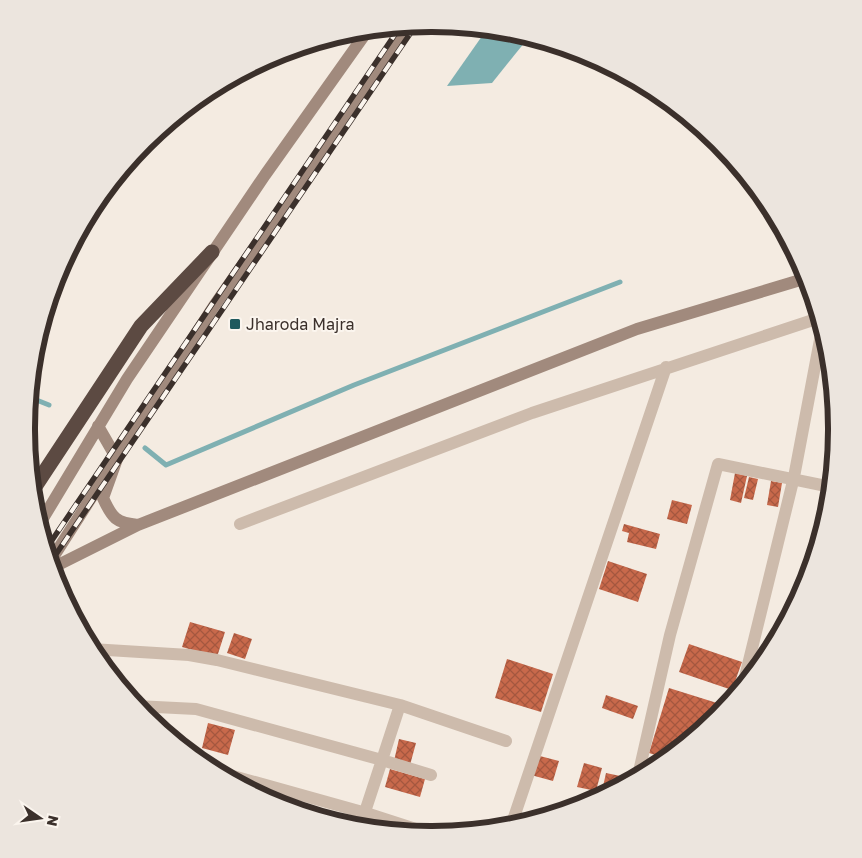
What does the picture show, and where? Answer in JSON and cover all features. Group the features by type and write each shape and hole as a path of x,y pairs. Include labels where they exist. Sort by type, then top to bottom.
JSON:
{"highway":[{"path":"38,482 141,326 212,252"}],"main road":[{"path":"55,554 214,306 405,33"},
{"path":"44,516 127,379 264,175 362,39"},
{"path":"59,564 138,524 637,329 798,281"},
{"path":"98,426 116,459 103,498 109,513 121,523 138,524"}],"street":[{"path":"240,524 532,413 666,367 812,320"},
{"path":"747,669 794,478 819,346"},
{"path":"514,817 666,367"},
{"path":"640,765 670,635 716,467 721,463 823,484"},
{"path":"101,650 198,656 400,705 506,741"},
{"path":"363,819 400,705"},
{"path":"149,707 196,709 431,775"},
{"path":"247,780 402,825"}],"water":[{"path":"482,36 524,44 492,83 447,86"}],"building":[{"path":"735,473 747,476 741,503 730,500"},
{"path":"749,477 758,479 753,500 744,498"},
{"path":"771,481 782,483 778,507 767,505"},
{"path":"672,500 692,505 687,524 667,519"},
{"path":"624,524 660,534 656,549 627,542 629,533 622,531"},
{"path":"608,561 647,574 638,602 599,589"},
{"path":"190,622 225,632 217,657 182,647"},
{"path":"234,633 252,639 245,659 227,653"},
{"path":"689,644 742,662 734,684 730,689 679,672"},
{"path":"507,659 553,674 541,712 495,698"},
{"path":"669,688 717,703 672,744 656,755 649,753"},
{"path":"606,695 638,706 633,719 602,708"},
{"path":"208,723 235,730 228,755 202,748"},
{"path":"399,739 416,743 410,765 394,761"},
{"path":"536,755 559,761 553,781 531,775"},
{"path":"584,763 602,768 596,789 593,790 577,787"},
{"path":"390,769 425,779 420,797 385,787"},
{"path":"606,773 621,776 606,785 603,786"}],"waterway":[{"path":"145,448 166,465 354,385 620,282"},
{"path":"35,400 49,405"}],"railway":[{"path":"56,555 411,33"},
{"path":"51,541 395,34"}],"place":[{"name":"Jharoda Majra","path":"235,324"}]}
